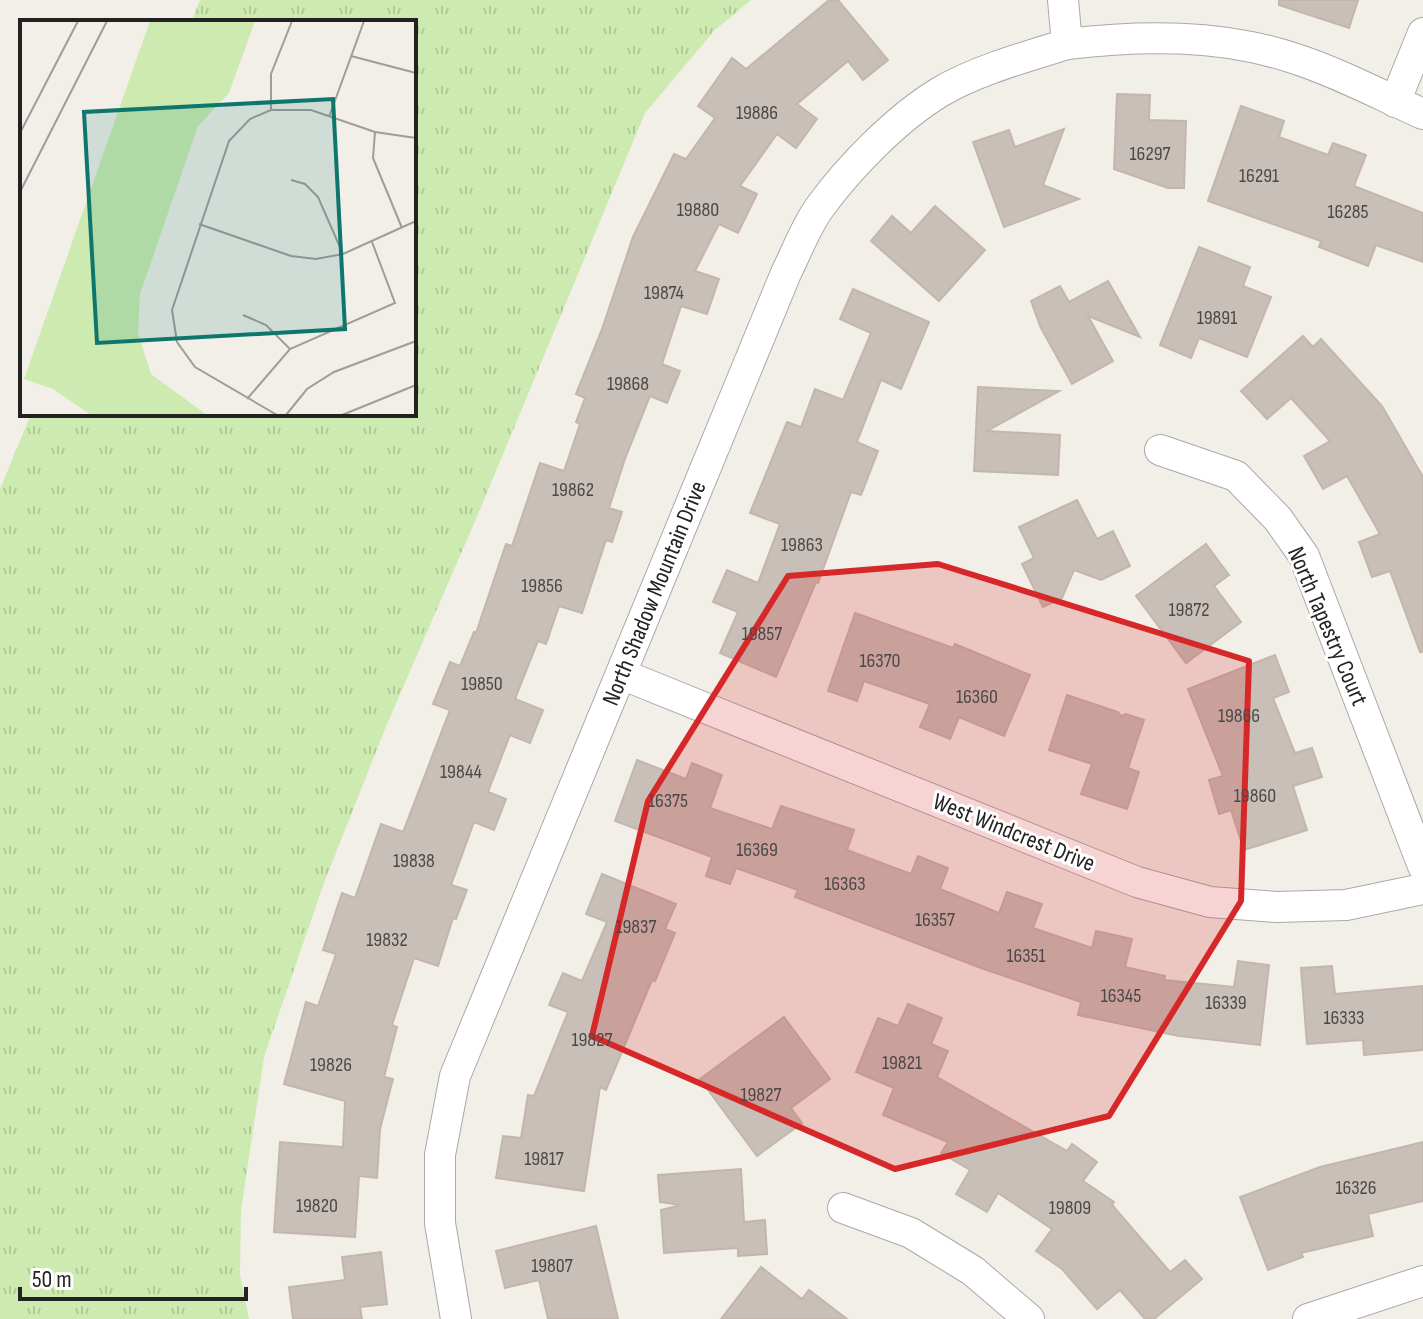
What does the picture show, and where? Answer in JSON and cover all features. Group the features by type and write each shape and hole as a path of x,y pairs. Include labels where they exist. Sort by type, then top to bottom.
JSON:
{"street":[{"path":"1063,0 1067,44"},
{"path":"1395,102 1423,33"},
{"name":"North Shadow Mountain Drive","path":"456,1319 440,1223 440,1155 455,1076 786,273 818,209 855,164 940,92 1004,64 1067,44 1162,37 1229,44 1292,58 1423,114"},
{"name":"North Tapestry Court","path":"1160,450 1236,476 1278,519 1304,556 1423,866"},
{"name":"West Windcrest Drive","path":"621,674 1137,882 1210,902 1277,907 1346,905 1423,889"},
{"path":"843,1208 911,1233 973,1271 1029,1319"},
{"path":"1308,1319 1423,1281"}],"highlighted area":[{"path":"938,564 1249,661 1241,901 1109,1116 895,1169 592,1036 648,801 788,576"}],"green space":[{"path":"200,0 751,0 715,30 645,113 385,729 324,883 264,1057 241,1210 240,1275 249,1319 0,1319 0,489 30,416 416,416 416,20 192,20"}],"building":[{"path":"829,0 838,0 888,60 863,80 848,61 797,104 817,119 796,148 777,134 740,186 757,194 738,233 719,224 695,271 719,279 707,314 681,306 662,364 680,371 667,403 650,396 609,508 622,512 612,542 606,540 582,613 559,606 546,644 538,641 515,699 543,710 530,743 510,735 488,792 506,799 494,830 474,822 451,885 467,890 456,919 453,918 438,966 414,958 392,1025 397,1027 384,1077 393,1079 380,1129 377,1178 359,1176 355,1237 274,1232 280,1142 343,1147 345,1101 284,1084 306,1002 318,1006 336,954 323,950 342,893 355,898 381,824 403,832 450,710 433,704 450,662 460,666 476,633 506,544 512,546 540,463 564,471 585,398 576,394 633,237 674,154 686,159 715,118 698,106 732,58 746,69"},
{"path":"1279,0 1358,0 1349,28 1279,5"},
{"path":"1117,94 1150,95 1149,120 1186,121 1184,188 1168,188 1114,169"},
{"path":"1241,106 1284,121 1279,137 1328,155 1333,143 1366,155 1354,186 1423,213 1423,262 1376,245 1368,266 1319,247 1321,241 1208,201"},
{"path":"1064,129 1043,185 1079,199 1004,227 973,142 1009,130 1015,147"},
{"path":"935,206 985,250 939,301 871,241 892,216 911,233"},
{"path":"1199,247 1250,267 1243,286 1271,297 1247,357 1199,338 1191,358 1160,345"},
{"path":"1108,281 1140,337 1088,316 1113,361 1072,384 1041,328 1031,301 1060,286 1069,302"},
{"path":"853,289 929,322 901,389 881,380 857,442 878,451 861,495 851,492 818,583 776,677 720,653 738,612 713,602 727,570 758,583 780,524 750,513 787,422 801,427 815,389 843,400 871,333 840,319"},
{"path":"1303,336 1313,347 1321,339 1382,406 1423,477 1423,652 1420,652 1390,571 1372,577 1359,542 1380,534 1347,476 1323,489 1304,456 1330,441 1291,398 1267,419 1241,391"},
{"path":"978,387 1059,391 987,431 1060,435 1058,475 974,471"},
{"path":"1077,500 1097,539 1113,531 1130,566 1101,580 1074,570 1062,598 1043,607 1022,564 1034,558 1019,527"},
{"path":"1206,544 1229,575 1214,586 1241,622 1186,663 1136,596"},
{"path":"855,613 953,648 955,644 1030,675 1004,736 959,717 950,739 920,727 930,704 864,681 857,701 828,691"},
{"path":"1275,655 1289,692 1273,698 1295,753 1312,748 1322,777 1293,786 1307,830 1244,850 1231,810 1219,814 1209,780 1223,776 1188,689"},
{"path":"1067,695 1118,712 1121,716 1126,714 1144,720 1128,768 1139,772 1127,809 1081,794 1092,764 1049,750"},
{"path":"637,760 686,779 692,763 722,775 710,808 772,829 781,806 854,830 847,850 911,874 918,856 948,868 940,889 999,913 1007,892 1042,904 1033,928 1092,948 1096,931 1132,939 1125,967 1165,976 1164,980 1234,987 1238,961 1269,965 1260,1045 1179,1036 1078,1015 1081,1002 981,968 795,897 798,890 736,868 730,884 706,876 712,857 615,821"},
{"path":"602,874 676,904 665,929 675,933 606,1090 600,1087 584,1191 496,1178 503,1136 521,1138 528,1095 534,1096 568,1012 549,1005 563,973 582,981 607,922 586,914"},
{"path":"1332,966 1335,994 1423,986 1423,1050 1364,1055 1363,1040 1307,1044 1301,968"},
{"path":"908,1004 942,1018 931,1044 948,1051 937,1077 1067,1151 1072,1144 1097,1162 1083,1181 1114,1202 1112,1205 1170,1272 1185,1260 1202,1279 1154,1319 1145,1319 1120,1290 1097,1309 1062,1269 1036,1251 1052,1229 998,1193 987,1212 956,1194 970,1170 941,1153 948,1142 883,1115 894,1088 856,1072 878,1018 898,1026"},
{"path":"784,1017 830,1079 791,1108 802,1123 757,1156 700,1079"},
{"path":"1423,1142 1423,1201 1368,1214 1373,1236 1301,1253 1303,1257 1268,1270 1240,1197 1320,1167"},
{"path":"741,1169 744,1222 765,1220 767,1254 738,1256 738,1248 664,1253 661,1210 681,1205 660,1202 658,1175"},
{"path":"596,1226 618,1319 548,1319 539,1280 505,1288 496,1251"},
{"path":"381,1252 387,1304 360,1307 362,1319 293,1319 289,1287 345,1280 342,1257"},
{"path":"761,1267 802,1299 809,1290 847,1319 721,1319"}]}
